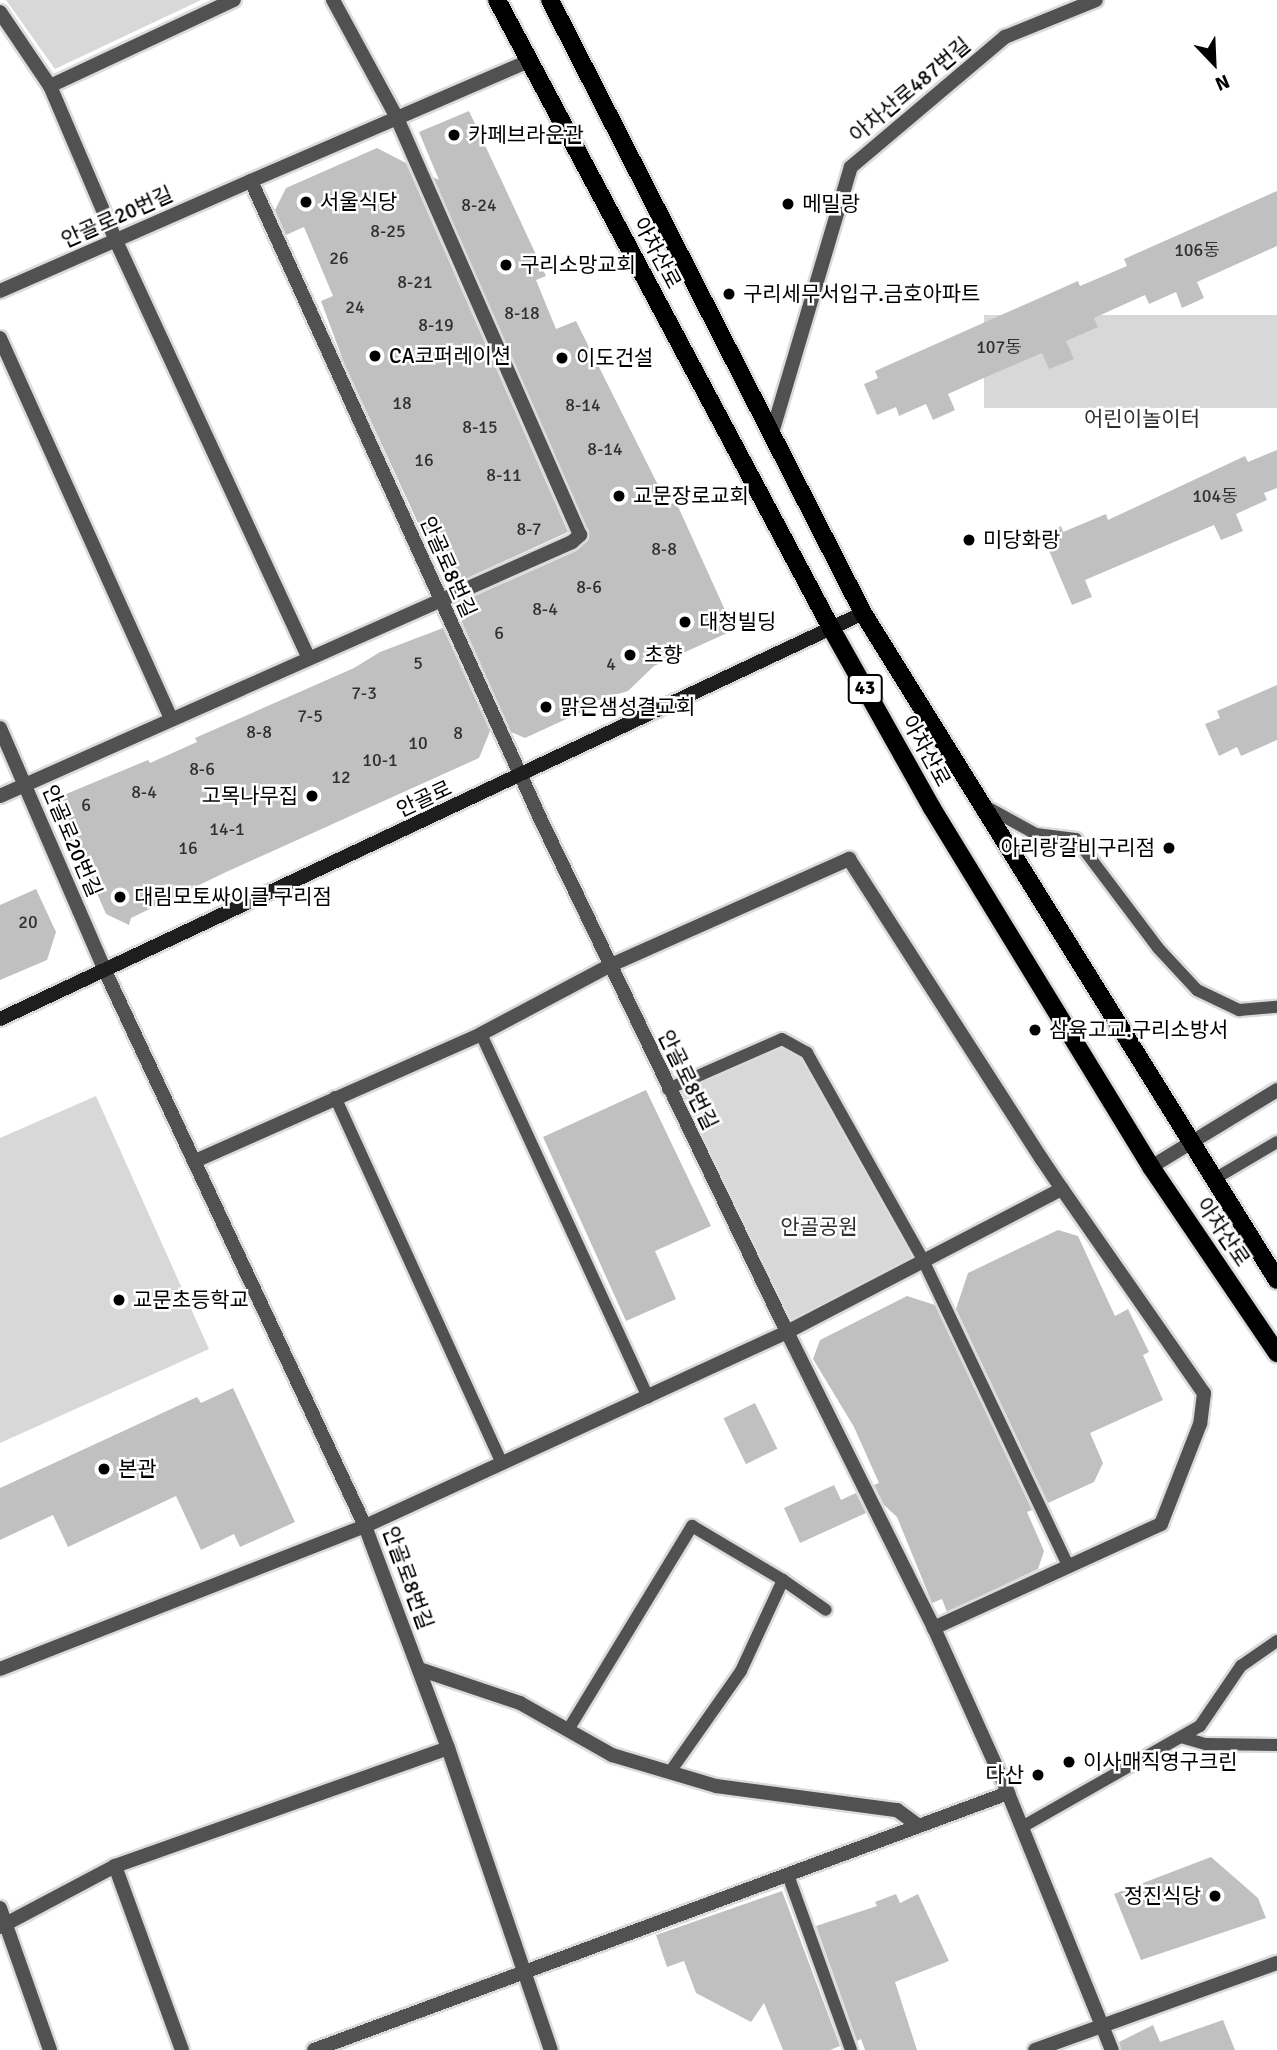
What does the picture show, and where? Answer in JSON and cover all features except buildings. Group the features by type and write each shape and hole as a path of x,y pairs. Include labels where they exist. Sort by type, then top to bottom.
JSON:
{"main road":[{"name":"아차산로","path":"497,0 831,628 932,808 1151,1167 1277,1353"},
{"name":"아차산로","path":"550,0 863,613 1277,1280"}],"street":[{"path":"51,86 234,0"},
{"path":"0,796 580,535 578,521 397,118 332,0"},
{"name":"아차산로487번길","path":"772,433 851,167 1005,37 1096,0"},
{"path":"0,12 51,86 116,241 308,656"},
{"path":"251,181 529,61"},
{"name":"안골로20번길","path":"0,291 251,181"},
{"name":"안골로8번길","path":"251,181 520,777 668,1089 788,1332 365,1526 448,1748 521,1972 551,2050"},
{"path":"0,338 171,718"},
{"name":"안골로","path":"0,1019 520,777 863,613"},
{"name":"안골로20번길","path":"0,728 105,971 365,1526"},
{"path":"195,1161 481,1034 611,965 849,859 1062,1189 1203,1393 1200,1424 1161,1524 934,1628"},
{"path":"1151,1167 1194,1144 1277,1090"},
{"path":"1062,1189 788,1332 934,1628 1008,1793 1112,2050"},
{"path":"0,1669 365,1526"},
{"path":"419,1669 520,1703 612,1755 716,1786 897,1810 919,1826"},
{"path":"3,1927 115,1866 448,1748"},
{"path":"314,2050 1008,1793"},
{"path":"115,1866 183,2050"},
{"path":"0,1908 3,1927 50,2050"},
{"path":"1035,2050 1277,1963"}],"lane":[{"path":"984,806 1036,834 1076,839 1158,948 1197,990 1239,1010 1277,1007"},
{"path":"481,1034 648,1397"},
{"path":"668,1089 782,1039 807,1053 923,1260 1069,1565"},
{"path":"335,1097 502,1464"},
{"path":"1216,1178 1277,1143"},
{"path":"568,1730 692,1526 783,1580 827,1610"},
{"path":"670,1772 741,1671 783,1580"},
{"path":"1022,1828 1200,1726 1241,1666 1277,1641"},
{"path":"1181,1737 1206,1744 1277,1745"},
{"path":"788,1875 851,2050"}],"green space":[{"path":"6,0 201,0 55,69"},
{"path":"984,315 1277,315 1277,408 984,408"},
{"name":"안골공원","path":"782,1039 807,1053 923,1260 787,1332 668,1089"},
{"path":"96,1096 209,1349 0,1443 0,1138"}],"place":[{"name":"카페브라운관","path":"454,135"},
{"name":"서울식당","path":"306,202"},
{"name":"메밀랑","path":"788,204"},
{"name":"구리소망교회","path":"506,265"},
{"name":"구리세무서입구.금호아파트","path":"729,294"},
{"name":"CA코퍼레이션","path":"375,356"},
{"name":"이도건설","path":"562,358"},
{"name":"교문장로교회","path":"619,496"},
{"name":"미당화랑","path":"969,540"},
{"name":"대청빌딩","path":"685,622"},
{"name":"초향","path":"630,655"},
{"name":"맑은샘성결교회","path":"546,707"},
{"name":"고목나무집","path":"312,796"},
{"name":"아리랑갈비구리점","path":"1169,848"},
{"name":"대림모토싸이클 구리점","path":"120,897"},
{"name":"삼육고교.구리소방서","path":"1035,1030"},
{"name":"교문초등학교","path":"119,1300"},
{"name":"본관","path":"104,1469"},
{"name":"이사매직영구크린","path":"1069,1762"},
{"name":"다산","path":"1038,1775"},
{"name":"정진식당","path":"1215,1896"}],"park label":[{"name":"어린이놀이터","path":"1142,419"}]}
